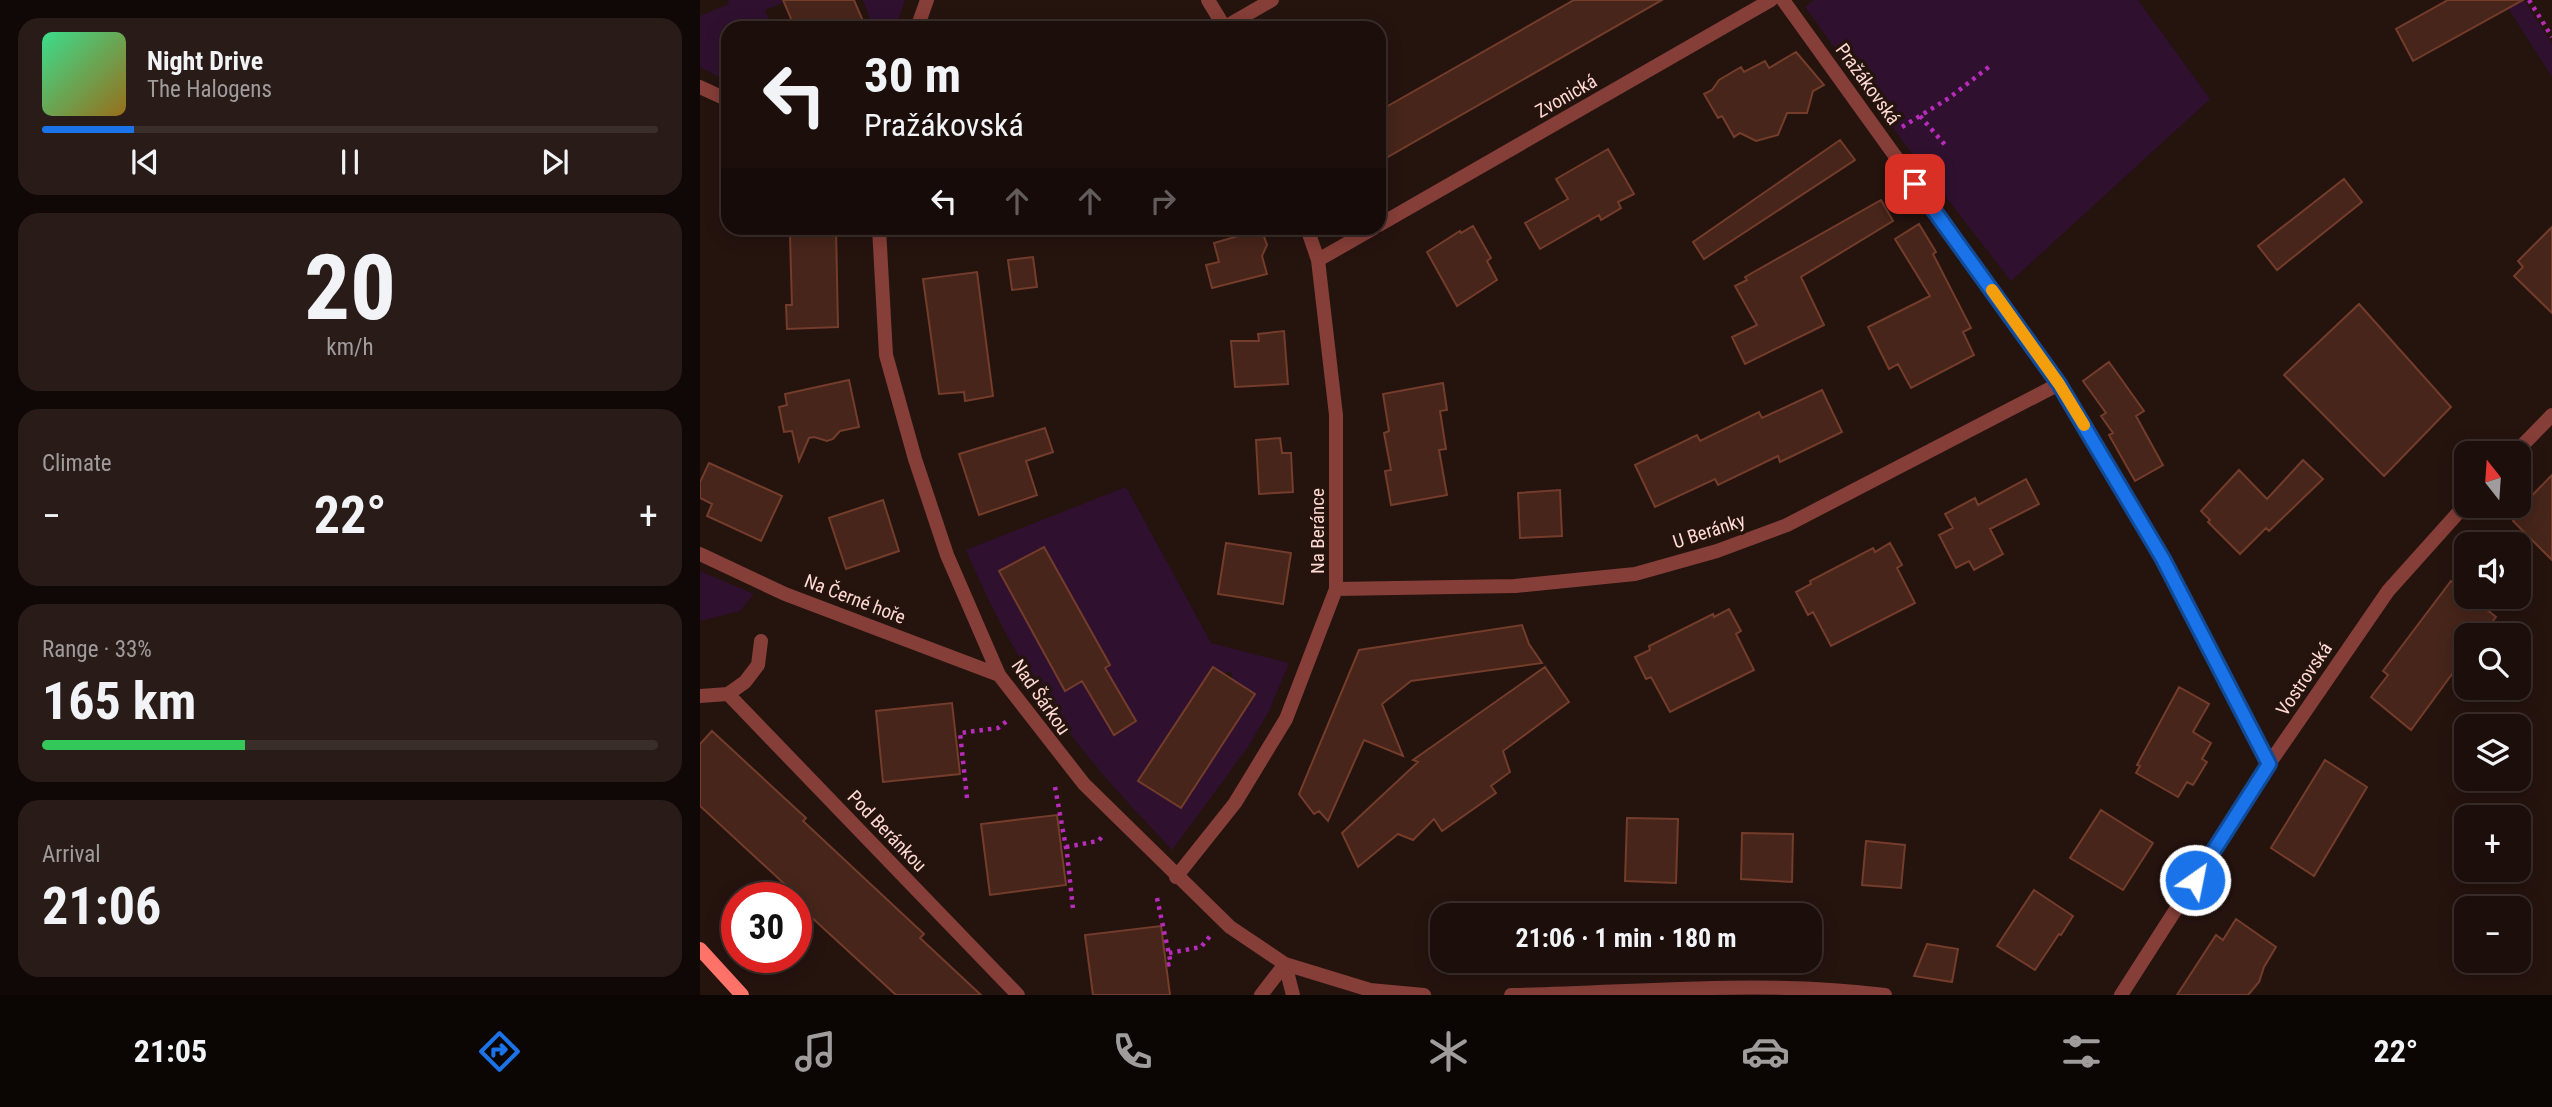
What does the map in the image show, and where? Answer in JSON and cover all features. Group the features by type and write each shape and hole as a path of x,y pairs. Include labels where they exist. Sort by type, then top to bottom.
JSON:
{"main road":[{"path":"700,949 742,995"}],"street":[{"path":"920,21 927,0"},
{"path":"1208,0 1221,21"},
{"path":"1237,21 1272,0"},
{"name":"Zvonická","path":"1386,221 1771,0"},
{"name":"Pražákovská","path":"1783,0 2059,384 2163,559 2269,764"},
{"path":"700,87 721,97"},
{"name":"Nad Šárkou","path":"879,235 886,355 915,459 947,555 999,675 1068,766 1120,821 1223,920 1284,964 1370,989 1424,995"},
{"name":"Na Beránce","path":"1177,877 1235,803 1286,719 1336,589 1336,415 1318,260 1309,235"},
{"path":"1318,260 1362,235"},
{"name":"U Beránky","path":"1336,589 1515,586 1635,574 1717,551 1787,525 2059,384"},
{"path":"2527,441 2552,415"},
{"name":"Vostrovská","path":"2121,995 2269,764 2388,591 2454,517"},
{"name":"Na Černé hoře","path":"700,554 785,594 999,675"},
{"path":"700,696 728,694 745,681 758,665 761,641"},
{"name":"Pod Beránkou","path":"728,694 1018,995"},
{"path":"1261,995 1284,964"},
{"path":"1284,964 1293,995"},
{"path":"1511,995 1737,986 1854,991 1885,995"}],"path":[{"path":"2529,0 2552,37"},
{"path":"1883,138 1949,98 1990,66"},
{"path":"1920,116 1946,146"},
{"path":"967,798 958,742 960,733 998,727 1025,708"},
{"path":"1055,787 1073,909"},
{"path":"1065,851 1098,841 1120,821"},
{"path":"1157,898 1171,964 1166,965"},
{"path":"1169,953 1200,947 1223,920"}],"shaded area":[{"path":"728,0 782,0 782,3 765,10 769,21 721,21 721,78 700,67 700,16 729,4"},
{"path":"863,0 905,0 899,18 891,21 870,21"},
{"path":"1814,0 2138,0 2210,99 2011,281 1907,147 1805,7"},
{"path":"2503,0 2524,0 2552,44 2552,77"},
{"path":"1126,487 1211,643 1289,663 1269,711 1248,747 1172,850 1096,766 1051,706 1004,630 966,550","holes":["1044,547 1110,665 1105,668 1136,721 1114,734 1082,681 1065,690 999,572","1212,667 1225,674 1228,671 1232,674 1231,678 1255,694 1180,808 1138,781"]},
{"path":"700,571 754,594 740,611 700,621"}],"building":[{"path":"783,0 854,0 863,21 792,21"},
{"path":"1574,0 1662,0 1386,158 1386,107"},
{"path":"2448,0 2523,0 2413,61 2396,29"},
{"path":"1796,52 1824,85 1813,91 1807,113 1787,113 1778,135 1756,141 1740,133 1734,137 1722,116 1718,118 1704,94 1712,90 1719,80 1741,67 1744,72 1765,61 1769,68"},
{"path":"1840,140 1855,160 1704,259 1693,242"},
{"path":"1608,149 1634,194 1618,202 1621,208 1601,220 1599,215 1540,249 1525,223 1568,199 1556,179"},
{"path":"2344,179 2362,202 2277,270 2258,246"},
{"path":"1881,200 1893,221 1801,277 1824,325 1745,364 1732,337 1757,325 1735,286 1747,280 1745,277"},
{"path":"1919,224 1936,252 1933,254 1971,328 1963,332 1974,355 1911,388 1898,364 1889,369 1868,327 1930,296 1895,239"},
{"path":"1473,226 1491,258 1487,261 1497,280 1457,306 1427,252"},
{"path":"2552,227 2552,313 2514,276 2523,267 2518,261"},
{"path":"836,235 838,327 787,329 786,305 792,305 790,236"},
{"path":"1242,235 1263,235 1267,245 1262,256 1267,274 1212,288 1206,265 1219,262 1214,243"},
{"path":"1033,257 1037,287 1012,290 1008,260"},
{"path":"977,272 993,396 965,401 964,392 939,394 923,279"},
{"path":"2359,304 2451,407 2384,476 2284,375"},
{"path":"1284,331 1288,384 1235,387 1231,341 1259,341 1258,334"},
{"path":"2109,362 2144,411 2136,416 2163,465 2135,481 2109,435 2113,433 2101,416 2106,413 2083,381"},
{"path":"849,380 859,427 840,431 827,441 809,438 799,461 792,431 784,432 779,407 787,405 785,394"},
{"path":"1443,383 1447,410 1440,411 1446,449 1439,450 1447,495 1391,505 1385,471 1391,470 1384,433 1389,431 1383,394"},
{"path":"1822,390 1842,432 1780,462 1778,456 1718,485 1715,479 1655,507 1635,465 1697,435 1700,441 1759,412 1762,418"},
{"path":"1045,428 1053,452 1026,461 1037,495 979,515 959,454"},
{"path":"1280,438 1282,453 1291,453 1293,492 1259,494 1256,440"},
{"path":"2303,460 2323,479 2269,531 2266,528 2240,554 2208,522 2210,520 2201,511 2239,470 2267,499"},
{"path":"709,463 782,496 761,541 707,516 712,504 700,498 700,482"},
{"path":"2552,475 2552,560 2531,539 2531,532 2524,532 2513,521 2515,518 2531,518 2531,497"},
{"path":"2026,479 2039,504 1990,529 2003,554 1974,570 1969,561 1956,568 1939,535 1953,528 1945,514 1975,498 1978,505"},
{"path":"1560,490 1562,536 1520,538 1518,493"},
{"path":"883,500 899,551 846,569 829,518"},
{"path":"1226,543 1291,553 1283,604 1218,594"},
{"path":"1890,543 1902,565 1897,568 1915,603 1831,646 1813,612 1808,615 1796,592 1811,584 1810,581 1873,548 1875,552"},
{"path":"1044,547 1110,665 1105,668 1136,721 1114,735 1082,681 1065,691 999,571"},
{"path":"2451,581 2454,583 2454,609 2486,609 2496,617 2491,623 2454,623 2454,671 2411,730 2371,697 2388,675 2383,671"},
{"path":"1729,609 1741,631 1736,634 1754,670 1670,712 1651,677 1646,679 1635,657 1650,650 1649,646 1713,614 1714,617"},
{"path":"1522,625 1529,644 1542,663 1411,681 1382,704 1403,756 1364,740 1328,821 1319,811 1314,814 1299,794 1359,650"},
{"path":"1213,667 1255,694 1181,808 1138,781"},
{"path":"1545,667 1569,702 1503,751 1510,772 1491,786 1496,793 1442,831 1434,819 1413,840 1398,834 1358,867 1342,833 1418,762 1413,760"},
{"path":"2179,687 2209,704 2193,732 2211,743 2202,759 2207,762 2193,785 2187,782 2178,797 2136,773 2140,766 2137,765"},
{"path":"952,703 960,774 883,782 876,711"},
{"path":"712,731 806,818 803,821 924,934 920,938 981,995 896,995 812,918 812,882 782,882 700,806 700,744"},
{"path":"2325,760 2367,787 2314,876 2271,848"},
{"path":"2101,810 2153,843 2123,890 2070,858"},
{"path":"1057,815 1066,885 990,895 981,824"},
{"path":"1627,818 1678,819 1676,883 1625,881"},
{"path":"1742,833 1793,834 1792,882 1741,879"},
{"path":"1866,841 1905,845 1901,888 1862,885"},
{"path":"2034,890 2073,916 2035,970 1997,946"},
{"path":"2236,919 2276,947 2259,982 2248,995 2177,995 2216,935 2223,940"},
{"path":"1161,926 1170,995 1093,995 1085,935"},
{"path":"1927,944 1958,949 1952,982 1914,976"}],"slow traffic":[{"path":"1992,290 2059,384 2084,425"}],"route":[{"path":"1915,184 2059,384 2163,559 2269,764 2195,880"}]}
